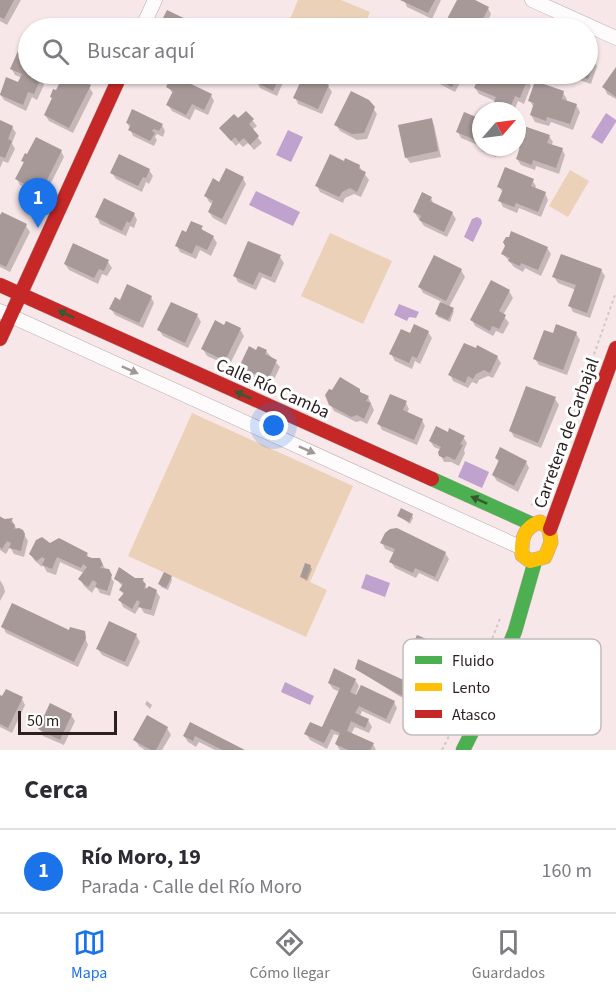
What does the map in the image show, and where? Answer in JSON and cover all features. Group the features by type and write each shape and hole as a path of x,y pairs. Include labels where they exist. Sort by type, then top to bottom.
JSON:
{"street":[{"path":"147,18 155,0"},
{"path":"532,0 572,18"},
{"path":"598,30 616,38"},
{"path":"0,339 5,313 21,294 116,84"},
{"name":"Calle Río Camba","path":"0,285 532,524"},
{"path":"5,313 522,548"},
{"name":"Carretera de Carbajal","path":"550,529 616,348"},
{"path":"540,522 545,523 550,529 552,536 545,556 535,561 525,558 522,548 528,527 540,522"},
{"path":"512,639 535,561"},
{"path":"463,750 470,735"}],"path":[{"path":"530,506 535,504 544,491 616,292"},
{"path":"492,639 504,607"},
{"path":"442,750 449,735"}],"shaded area":[{"path":"298,0 341,0 370,12 367,18 290,18"},
{"path":"606,113 616,122 602,144 591,137"},
{"path":"288,130 303,137 291,162 276,155"},
{"path":"570,170 589,181 568,217 549,206"},
{"path":"256,191 300,212 293,226 249,205"},
{"path":"477,217 482,223 473,242 464,237 472,219"},
{"path":"330,233 392,261 363,324 301,296"},
{"path":"399,304 419,312 416,318 409,317 407,321 394,315"},
{"path":"192,413 353,486 310,582 327,590 306,637 128,556"},
{"path":"465,461 489,472 482,488 458,477"},
{"path":"366,574 390,583 385,597 361,588"},
{"path":"285,682 314,696 310,705 281,692"}],"building":[{"path":"0,0 14,0 4,19 0,17"},
{"path":"400,0 435,0 428,13"},
{"path":"457,0 475,0 489,7 483,18 448,17"},
{"path":"167,10 184,18 163,18"},
{"path":"18,51 18,72 10,69"},
{"path":"616,67 616,97 602,87"},
{"path":"6,77 18,84 38,84 34,94 28,92 23,105 0,95"},
{"path":"59,84 91,85 69,128 44,115 52,98 50,97 53,89 56,90"},
{"path":"168,84 191,84 212,94 204,110 192,104 186,115 166,105 173,91 166,87"},
{"path":"259,84 276,84 273,91"},
{"path":"299,84 329,85 318,109 293,98"},
{"path":"476,84 526,84 520,98 515,96 512,102 494,102 496,97 474,88"},
{"path":"534,84 544,84 564,91 562,99 577,104 570,124 547,117 546,121 530,115 534,103 528,101"},
{"path":"351,91 369,100 375,107 364,133 352,134 334,125"},
{"path":"132,109 163,124 159,131 154,129 152,131 155,133 150,141 128,130 131,125 126,123"},
{"path":"246,111 254,119 249,124 259,136 250,145 244,138 239,142 235,137 231,141 219,128 234,114 238,118"},
{"path":"464,112 472,115 472,139 456,132"},
{"path":"432,118 438,151 405,158 398,125"},
{"path":"0,120 13,126 8,139 12,141 5,158 0,156"},
{"path":"526,127 550,135 547,143 563,148 556,168 533,160 532,165 516,159 517,156 526,156"},
{"path":"36,137 62,150 41,192 15,179 24,162 21,161 25,153 27,154"},
{"path":"119,154 150,169 146,178 143,177 138,186 110,173"},
{"path":"330,154 360,165 359,169 366,172 357,192 350,188 342,192 339,197 315,186"},
{"path":"505,167 534,179 531,186 546,192 538,212 516,203 514,207 498,201 503,189 497,187"},
{"path":"226,168 244,177 222,219 208,212 213,201 204,196 213,178 219,182"},
{"path":"422,192 432,197 430,201 453,212 444,232 419,220 421,216 413,212"},
{"path":"104,198 135,213 130,223 127,221 122,231 95,217"},
{"path":"2,212 27,224 6,267 0,264 0,215"},
{"path":"191,221 203,226 201,229 214,236 207,250 196,245 192,254 175,246 182,230 186,232"},
{"path":"511,231 548,247 538,270 521,263 520,266 508,261 510,258 501,254 505,246 503,242 506,237 509,237"},
{"path":"248,241 281,255 271,277 259,272 253,285 233,276"},
{"path":"73,243 109,260 104,271 99,269 94,278 64,264"},
{"path":"561,254 602,269 587,313 568,306 576,285 552,277"},
{"path":"434,255 462,269 446,301 418,287"},
{"path":"491,280 510,290 499,311 506,315 499,329 492,326 490,331 470,320"},
{"path":"127,284 152,296 139,323 109,309 115,297 120,300"},
{"path":"171,302 198,314 185,343 157,330"},
{"path":"440,302 454,308 448,320 435,314"},
{"path":"215,320 224,325 226,321 241,328 225,361 201,349"},
{"path":"414,324 429,331 417,358 412,356 409,363 389,354 401,329 410,333"},
{"path":"556,324 577,332 563,370 533,359 544,330 553,333"},
{"path":"464,343 476,348 477,345 498,356 490,373 484,370 476,374 473,379 468,376 465,383 448,375"},
{"path":"249,346 256,350 258,346 267,350 265,354 277,360 268,380 239,367"},
{"path":"340,377 369,396 366,401 371,403 364,419 357,415 351,417 329,405 325,395 329,389 332,390"},
{"path":"526,386 556,397 538,443 509,431"},
{"path":"390,394 407,401 403,410 423,419 414,440 377,424"},
{"path":"436,426 448,432 449,428 465,436 455,460 447,456 444,458 439,456 438,452 441,447 429,441"},
{"path":"500,447 527,461 514,486 492,475 499,460 495,458"},
{"path":"401,508 413,514 409,522 397,516"},
{"path":"0,517 13,518 11,522 15,525 14,529 23,530 25,534 21,551 9,548 11,543 7,541 2,549 0,547"},
{"path":"397,528 446,552 435,577 415,568 413,573 389,562 395,549 380,543 385,533"},
{"path":"42,537 50,543 59,538 88,553 86,556 100,558 103,565 100,568 109,569 112,575 107,591 95,587 97,583 93,580 88,587 78,579 87,567 83,564 81,568 57,557 52,569 42,565 45,559 42,557 37,561 29,554 36,540"},
{"path":"305,563 311,565 306,579 300,577"},
{"path":"119,567 135,578 144,578 142,581 146,584 144,588 149,586 157,590 151,610 138,607 140,602 137,600 132,609 118,600 124,593 119,590 123,584 114,579"},
{"path":"164,572 172,576 166,588 158,584"},
{"path":"12,603 69,630 70,627 85,631 86,638 74,662 1,627"},
{"path":"109,621 137,634 125,662 96,649"},
{"path":"417,635 426,639 415,639"},
{"path":"358,659 403,680 403,696 396,693 355,669"},
{"path":"334,668 356,679 350,692 356,695 361,685 395,701 386,719 359,706 355,713 369,719 365,728 351,721 347,731 374,743 370,750 348,750 335,744 340,733 331,729 324,743 304,734 310,722 322,727 340,688 328,683"},
{"path":"6,689 23,697 8,728 0,724 0,695 2,696"},
{"path":"50,703 72,714 60,740 38,729"},
{"path":"147,715 168,727 156,750 151,750 133,740"},
{"path":"190,722 245,750 222,750 195,736 193,741 183,736"}],"traffic: fast":[{"path":"432,479 532,524"},
{"path":"512,639 535,561"},
{"path":"463,750 470,735"}],"traffic: slow":[{"path":"540,522 549,528 551,542 545,557 530,561 522,555 523,539 527,530 540,522"}],"traffic: jam":[{"path":"0,339 116,84"},
{"path":"0,285 432,479"},
{"path":"550,529 616,348"}],"place":[{"name":"Río Moro, 19","path":"38,228"}]}
